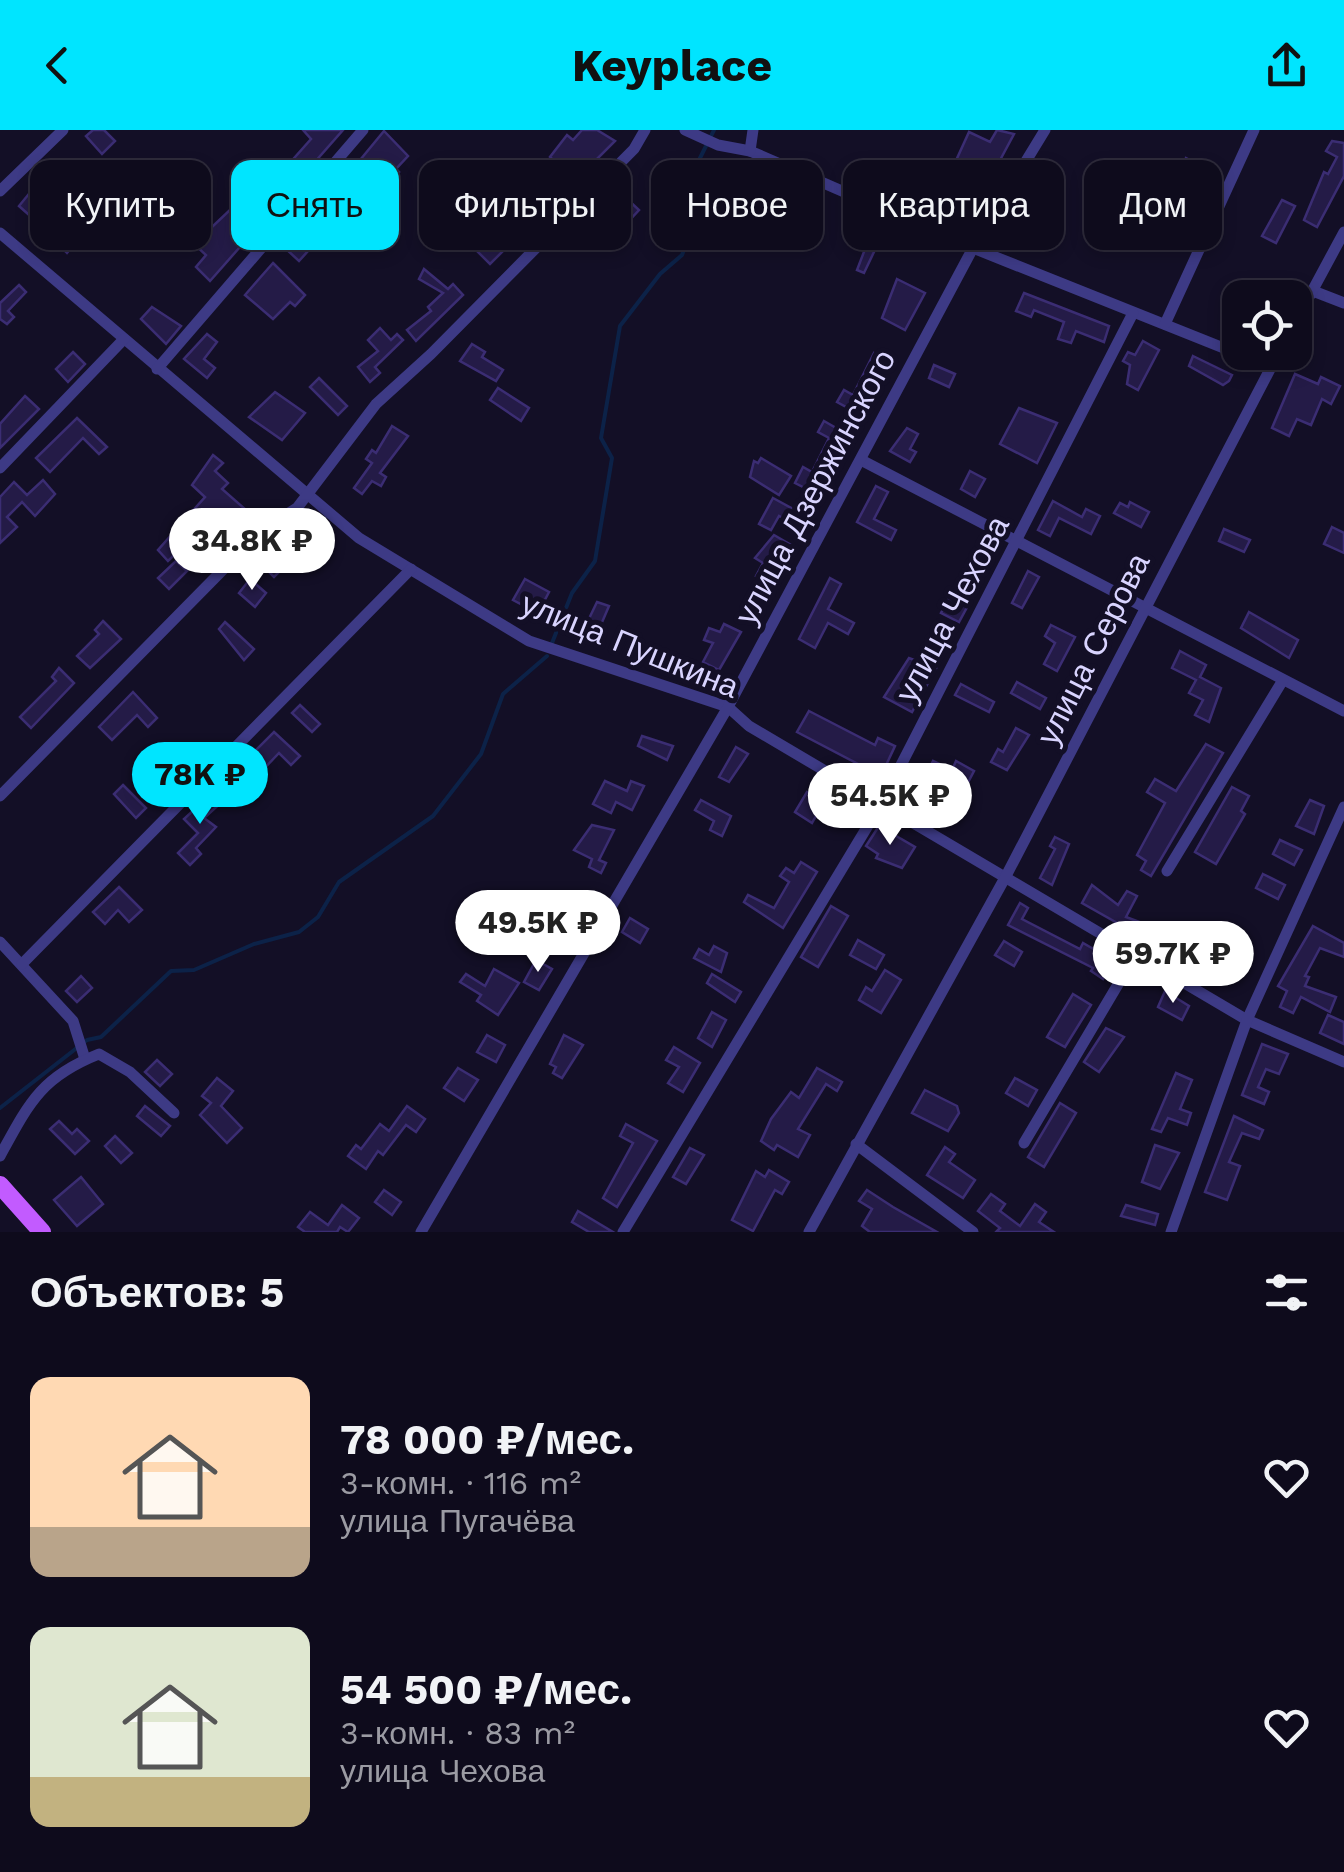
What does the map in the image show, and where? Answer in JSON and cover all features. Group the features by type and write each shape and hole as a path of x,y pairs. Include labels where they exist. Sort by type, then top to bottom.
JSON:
{"main road":[{"path":"0,1185 42,1232"}],"street":[{"path":"0,191 63,130"},
{"path":"157,369 363,130"},
{"path":"0,796 262,530 296,508 376,404 431,354 634,149 645,130"},
{"path":"685,130 718,145 750,151 843,191"},
{"path":"750,151 753,130"},
{"name":"улица Дзержинского","path":"1027,160 1045,130"},
{"path":"1165,324 1254,130"},
{"path":"1344,232 1312,291 1344,303"},
{"name":"улица Пушкина","path":"0,233 359,538 529,641 728,707 748,726 1246,1020 1344,1062"},
{"name":"улица Дзержинского","path":"421,1232 728,707 972,250"},
{"path":"978,250 1222,347"},
{"name":"улица Чехова","path":"624,1232 881,804 1018,543 1132,313"},
{"path":"0,468 124,340"},
{"name":"улица Серова","path":"809,1232 1006,876 1268,370"},
{"path":"861,460 1344,711"},
{"path":"22,964 410,569"},
{"path":"1167,872 1283,680"},
{"path":"1171,1232 1246,1020 1344,808"},
{"path":"0,942 74,1021 85,1059"},
{"path":"1024,1143 1136,954"},
{"path":"0,1156 32,1096 64,1067 98,1054 130,1072 174,1113"},
{"path":"856,1144 973,1232"}],"building":[{"path":"93,130 104,130 115,141 102,154 86,136"},
{"path":"303,130 343,130 317,160 292,160 311,139"},
{"path":"582,130 597,130 615,141 596,160 550,157 567,135 573,140"},
{"path":"997,130 1014,134 1000,160 956,160 969,132 990,142"},
{"path":"384,131 408,156 399,166 399,160 360,160"},
{"path":"1332,141 1344,143 1344,176 1317,227 1304,220 1324,172 1328,174 1337,157 1326,151"},
{"path":"28,195 30,216 19,206"},
{"path":"1282,200 1295,206 1276,243 1262,236"},
{"path":"631,203 639,210 631,219"},
{"path":"231,209 231,250 237,250 210,281 196,267 206,255 201,250 211,250 211,228"},
{"path":"287,250 309,250 299,261"},
{"path":"476,250 504,250 490,264"},
{"path":"865,250 875,250 864,273 857,270"},
{"path":"273,263 305,295 295,306 290,302 273,319 245,295"},
{"path":"424,269 448,289 453,284 463,295 416,341 407,330 431,311 428,307 443,293 419,279"},
{"path":"897,279 925,293 905,330 882,318"},
{"path":"19,285 26,292 8,311 14,317 7,324 0,319 0,303"},
{"path":"1024,293 1109,326 1104,342 1076,331 1071,343 1058,339 1064,322 1034,310 1031,317 1016,311"},
{"path":"152,307 181,326 166,344 141,319"},
{"path":"380,328 391,340 397,334 403,340 375,367 380,373 370,382 358,367 378,351 368,340"},
{"path":"207,334 217,342 204,359 215,368 207,378 184,359"},
{"path":"1143,341 1159,350 1138,390 1127,384 1130,365 1123,361 1128,352 1135,355"},
{"path":"472,344 485,352 482,357 503,370 496,381 460,361"},
{"path":"73,352 85,364 68,382 56,369"},
{"path":"874,353 889,361 861,415 837,402 844,390 853,395"},
{"path":"1193,356 1232,375 1229,381 1223,385 1189,366"},
{"path":"934,365 955,374 949,387 929,378"},
{"path":"1295,374 1318,384 1321,377 1340,386 1331,404 1322,399 1311,425 1297,419 1289,436 1272,428"},
{"path":"319,378 347,406 338,415 310,387"},
{"path":"498,388 529,408 521,421 490,400"},
{"path":"275,392 305,413 282,440 249,417"},
{"path":"25,396 39,409 0,448 0,424"},
{"path":"1019,408 1057,423 1037,463 1000,444"},
{"path":"77,418 107,447 99,454 83,438 50,472 36,458"},
{"path":"824,421 850,436 821,488 814,485 811,491 795,483 803,467 812,472 829,438 818,432"},
{"path":"392,426 408,436 380,473 386,477 381,486 372,481 362,494 354,488 372,463 366,459 372,450 376,453"},
{"path":"907,428 918,434 910,449 916,452 910,462 890,451"},
{"path":"213,455 223,463 215,471 228,483 222,489 246,510 201,553 189,541 168,561 158,550 205,497 192,485"},
{"path":"761,458 791,476 779,495 750,477 754,461 758,463"},
{"path":"970,471 985,479 975,497 961,489"},
{"path":"43,480 55,494 35,516 22,502 7,517 17,527 0,543 0,497 14,482 27,495"},
{"path":"876,486 888,492 874,519 896,530 891,540 857,522"},
{"path":"773,498 806,516 800,527 779,516 771,530 759,524"},
{"path":"1053,501 1082,517 1086,509 1100,516 1091,534 1059,518 1050,536 1038,530"},
{"path":"1130,502 1149,512 1141,527 1114,513 1120,503 1128,507"},
{"path":"1332,527 1344,533 1344,553 1324,544"},
{"path":"1224,529 1250,540 1244,552 1219,541"},
{"path":"774,535 791,545 768,583 756,576 763,563 755,558"},
{"path":"276,548 289,562 274,577 261,564"},
{"path":"176,561 187,571 169,589 158,578"},
{"path":"1028,571 1039,577 1022,608 1012,603"},
{"path":"830,578 841,584 828,609 854,623 848,634 828,623 815,648 799,639"},
{"path":"960,578 978,587 959,622 941,613"},
{"path":"250,579 266,593 255,607 239,593"},
{"path":"525,579 549,592 538,613 513,600"},
{"path":"597,602 609,606 597,634 584,629"},
{"path":"1249,612 1298,640 1289,658 1241,628"},
{"path":"103,621 121,639 90,668 77,656 99,634 95,630"},
{"path":"225,622 254,649 244,660 219,629"},
{"path":"724,624 741,632 719,670 703,662 713,643 704,640 709,628 720,632"},
{"path":"1051,625 1075,637 1057,671 1044,664 1055,643 1045,636"},
{"path":"932,632 951,641 912,712 884,697 909,658 917,661"},
{"path":"1180,651 1206,665 1200,677 1221,688 1209,722 1195,715 1203,700 1189,693 1196,680 1172,668"},
{"path":"59,668 74,683 31,728 20,717 56,681 52,677"},
{"path":"1017,682 1046,698 1040,709 1011,693"},
{"path":"961,684 994,702 989,712 955,695"},
{"path":"133,692 157,718 148,727 137,715 112,740 99,727"},
{"path":"300,705 320,724 312,732 292,713"},
{"path":"809,711 875,745 878,738 895,746 881,776 797,732"},
{"path":"1016,728 1029,735 1007,770 991,762 998,749 1003,752"},
{"path":"274,732 300,756 291,765 279,753 256,777 260,781 250,792 231,775"},
{"path":"642,736 673,746 667,760 638,746"},
{"path":"1206,744 1223,753 1151,876 1141,870 1146,861 1137,855 1165,803 1147,792 1155,779 1176,791"},
{"path":"736,747 748,754 729,782 719,777"},
{"path":"933,761 952,770 956,761 974,771 964,790 928,771"},
{"path":"605,781 627,791 631,781 644,786 632,810 616,802 611,813 593,804"},
{"path":"123,785 146,808 136,818 114,794"},
{"path":"1232,787 1249,796 1241,811 1245,814 1216,864 1195,852"},
{"path":"213,792 222,802 204,818 216,827 196,848 201,854 190,865 178,853 198,833 184,819"},
{"path":"807,792 824,802 812,823 795,812"},
{"path":"701,800 731,816 722,836 710,830 714,821 695,810"},
{"path":"1310,800 1324,806 1314,834 1296,826"},
{"path":"592,825 614,830 599,860 606,863 601,873 589,867 592,859 574,850"},
{"path":"879,826 915,847 902,868 876,858 878,854 866,846"},
{"path":"1055,837 1069,844 1052,885 1040,878 1055,849 1050,846"},
{"path":"1280,840 1302,850 1294,865 1273,854"},
{"path":"801,862 817,872 783,928 744,902 748,895 774,908 789,882 780,876 786,868 794,873"},
{"path":"1263,874 1285,885 1278,899 1256,888"},
{"path":"1092,885 1118,905 1127,891 1137,896 1126,917 1166,932 1158,946 1082,903"},
{"path":"119,887 142,910 129,922 118,910 105,924 93,912"},
{"path":"1020,903 1028,908 1022,919 1080,949 1083,943 1114,961 1103,979 1091,971 1093,968 1008,925"},
{"path":"831,906 848,916 818,967 801,957"},
{"path":"630,918 648,929 640,943 622,932"},
{"path":"1313,926 1344,943 1344,957 1320,948 1305,976 1309,977 1305,986 1336,997 1330,1012 1301,997 1293,1013 1280,1007 1287,991 1278,986"},
{"path":"1186,938 1199,945 1187,966 1175,959"},
{"path":"858,940 884,955 876,969 850,955"},
{"path":"1004,941 1022,952 1014,966 995,955"},
{"path":"714,946 727,953 721,972 694,958 699,949 709,955"},
{"path":"536,960 552,969 539,990 524,982"},
{"path":"494,969 519,983 498,1015 477,1001 481,995 460,982 466,974 485,986"},
{"path":"885,970 901,980 881,1013 859,1000 866,987 872,991"},
{"path":"712,974 741,992 735,1002 707,983"},
{"path":"81,976 92,988 77,1002 66,991"},
{"path":"1165,991 1189,1006 1182,1020 1158,1007"},
{"path":"1073,994 1091,1005 1065,1047 1047,1037"},
{"path":"712,1012 726,1020 712,1047 698,1038"},
{"path":"1328,1015 1344,1022 1344,1044 1320,1033"},
{"path":"1106,1028 1124,1037 1099,1072 1084,1062"},
{"path":"487,1035 505,1045 496,1062 477,1052"},
{"path":"564,1035 583,1045 562,1078 553,1073 556,1067 550,1064"},
{"path":"1262,1044 1288,1054 1279,1074 1266,1069 1258,1087 1269,1092 1264,1104 1242,1095"},
{"path":"674,1047 700,1063 683,1092 668,1083 679,1067 666,1060"},
{"path":"157,1060 172,1074 160,1086 145,1072"},
{"path":"458,1068 478,1080 464,1101 444,1088"},
{"path":"817,1068 842,1082 837,1091 826,1084 798,1129 810,1135 798,1157 777,1145 774,1150 761,1141 771,1119 791,1092 799,1098"},
{"path":"1176,1073 1192,1080 1180,1109 1191,1113 1187,1125 1168,1118 1161,1132 1152,1129"},
{"path":"217,1078 233,1091 221,1106 242,1128 227,1143 200,1115 211,1103 202,1096"},
{"path":"1015,1078 1037,1090 1028,1106 1006,1093"},
{"path":"925,1090 957,1106 959,1113 948,1131 912,1113"},
{"path":"1060,1103 1076,1113 1044,1167 1028,1157"},
{"path":"145,1106 170,1126 161,1136 137,1116"},
{"path":"407,1106 425,1119 416,1132 406,1125 383,1155 378,1151 366,1169 348,1156 356,1145 361,1149 380,1124 389,1131"},
{"path":"1234,1116 1263,1130 1259,1139 1242,1133 1229,1162 1240,1166 1227,1200 1205,1192"},
{"path":"59,1121 72,1134 77,1129 89,1141 75,1154 50,1129"},
{"path":"626,1124 657,1141 617,1207 603,1198 633,1143 620,1136"},
{"path":"115,1136 132,1153 121,1163 105,1146"},
{"path":"1155,1145 1179,1153 1160,1189 1142,1182"},
{"path":"945,1147 955,1154 949,1162 975,1180 963,1198 927,1175"},
{"path":"690,1148 704,1155 686,1184 673,1177"},
{"path":"769,1170 789,1182 782,1194 775,1190 753,1231 732,1220 756,1171 765,1177"},
{"path":"81,1177 103,1204 77,1226 54,1200"},
{"path":"384,1190 401,1202 392,1215 375,1202"},
{"path":"867,1190 937,1232 870,1232 862,1226 872,1209 859,1201"},
{"path":"991,1194 1005,1204 1000,1211 1020,1226 1035,1204 1046,1212 1039,1222 1054,1232 996,1232 1000,1228 978,1211"},
{"path":"342,1205 359,1218 348,1232 340,1227 337,1232 305,1232 298,1227 310,1212 328,1225"},
{"path":"1126,1205 1158,1214 1155,1225 1121,1216"},
{"path":"578,1211 613,1232 589,1232 572,1222"}],"waterway":[{"path":"552,643 572,593 595,561 612,458 601,438 620,326 660,274 682,255 692,229 683,192 714,130"},
{"path":"0,1108 87,1040 101,1037 171,971 194,970 254,944 299,932 318,917 339,882 433,816 481,754 503,694 547,656"}]}
